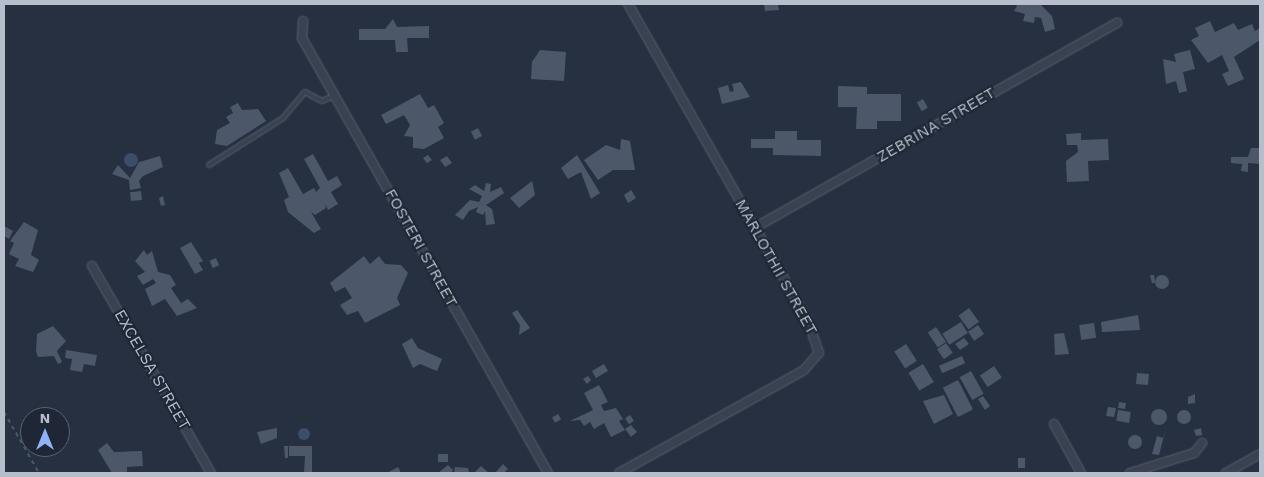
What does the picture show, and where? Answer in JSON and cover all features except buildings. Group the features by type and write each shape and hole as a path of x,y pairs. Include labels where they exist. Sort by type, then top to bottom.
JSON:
{"street":[{"name":"MARLOTHII STREET","path":"619,473 816,360 819,346 807,319 756,227 628,4"},
{"name":"FOSTERI STREET","path":"303,21 302,38 548,473"},
{"name":"ZEBRINA STREET","path":"756,227 1116,22"},
{"name":"EXCELSA STREET","path":"92,266 211,473"},
{"path":"1054,424 1081,473"},
{"path":"1130,473 1188,455 1202,443"},
{"path":"1226,473 1260,454"}],"lane":[{"path":"209,165 283,118 305,92 322,101 334,96"}],"path":[{"path":"4,412 39,473"}],"water":[{"path":"131,153 136,155 138,160 136,165 131,167 126,165 124,160 126,155"},
{"path":"304,428 310,434 304,440 298,434"}]}
